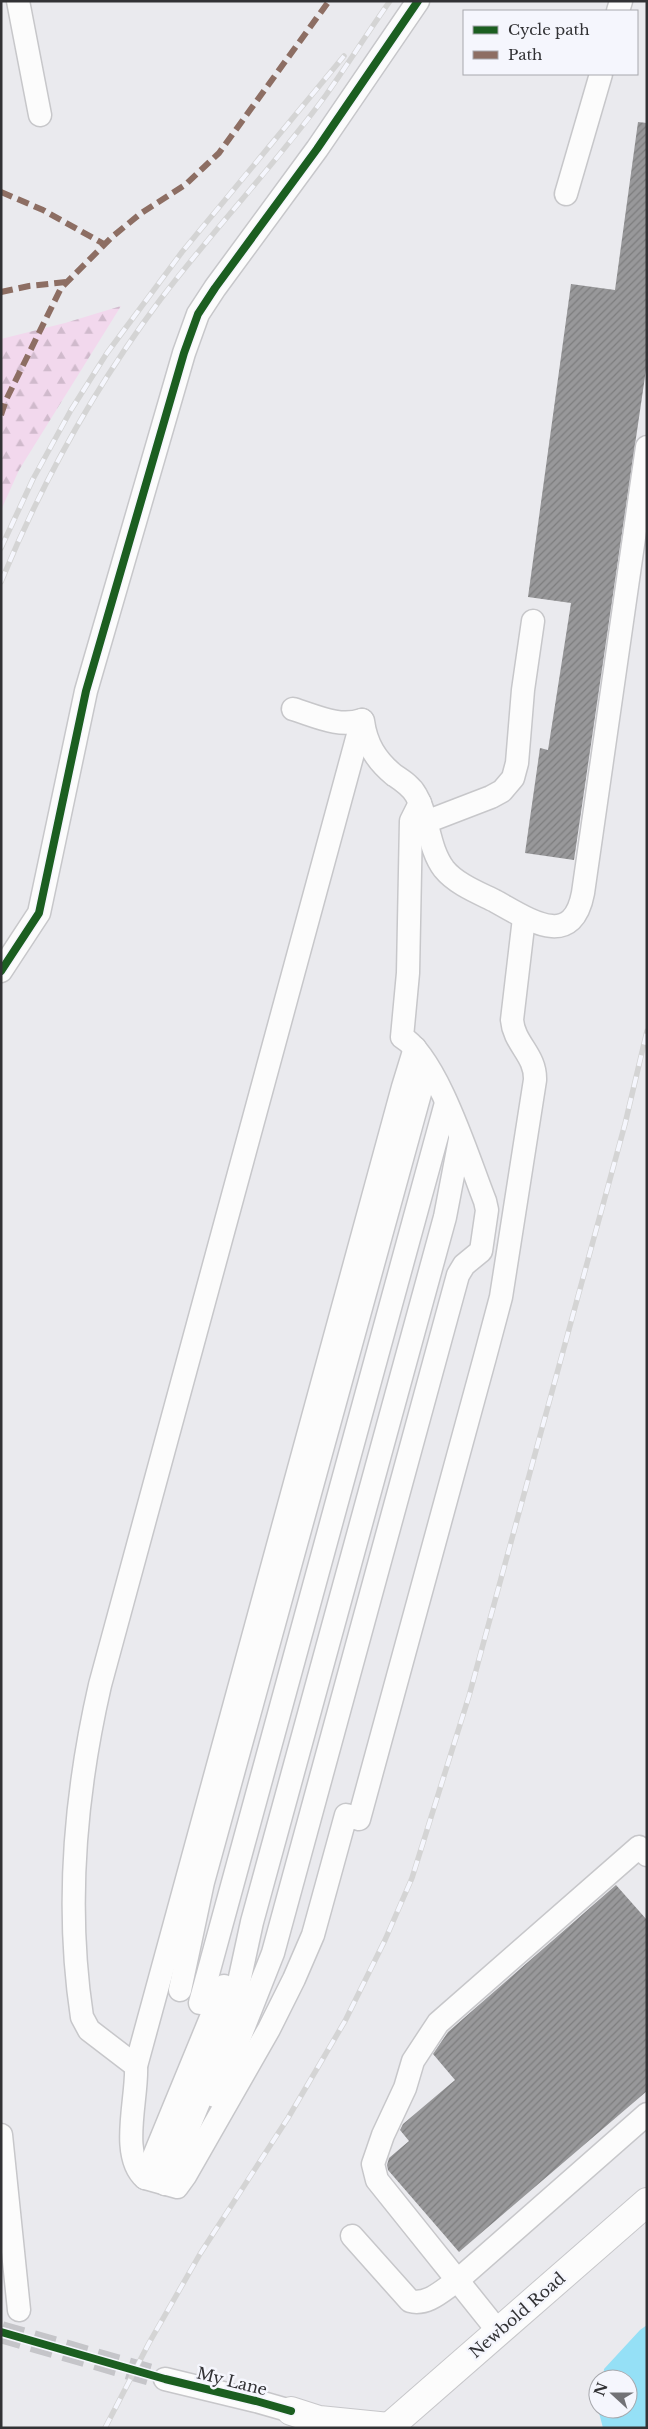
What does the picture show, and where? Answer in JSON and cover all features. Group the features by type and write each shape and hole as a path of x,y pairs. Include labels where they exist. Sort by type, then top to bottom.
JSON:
{"main road":[{"name":"Newbold Road","path":"388,2428 647,2202"},
{"path":"300,2420 319,2420 388,2428"}],"street":[{"path":"18,1 40,115"},
{"path":"1,971 39,913 86,690 184,353 198,314 317,149 418,1"},
{"path":"566,194 601,75"},
{"path":"362,720 368,743 375,755 390,772 411,787 423,812 441,864 449,874 524,918 546,926 562,925 573,917 582,899 647,447"},
{"path":"204,2092 215,2096 220,2087 273,1953 458,1275 464,1265 481,1251 487,1210 460,1136 446,1103 427,1068 415,1048 402,1037 408,973 411,821 423,812 470,807 509,785 517,763 523,690 533,621"},
{"path":"293,709 340,723 351,724 362,720"},
{"path":"136,2066 89,2030 82,2017 73,1894 75,1838 84,1762 100,1685 362,720"},
{"path":"415,1048 136,2066 131,2140 134,2158 155,2181 177,2187 269,2029 294,1979 313,1934 346,1815 358,1819 494,1326 501,1297 535,1080 534,1066 514,1034 512,1020 524,918"},
{"path":"180,1990 203,1882 427,1068"},
{"path":"155,2181 208,2006 225,1913 446,1103"},
{"path":"155,2181 204,2092 211,2056 237,1991 250,1931 445,1217 460,1136"},
{"path":"487,1210 514,1214"},
{"path":"498,2331 378,2180 373,2164 383,2135 405,2088 413,2061 438,2023 639,1847 647,1856"},
{"path":"225,1913 250,1931 267,1947 294,1979"},
{"path":"208,2006 231,1971 250,1931"},
{"path":"161,1975 180,1990 208,2006"},
{"path":"352,2236 410,2301 418,2304 425,2302 458,2280 647,2114"},
{"path":"1,2134 19,2310"},
{"name":"My Lane","path":"165,2379 256,2401 300,2420"}],"green space":[{"path":"121,306 19,470 1,510 1,339 65,323"}],"water":[{"path":"647,2325 647,2428 603,2428 601,2419 638,2419 638,2369 604,2369 640,2330"}],"building":[{"path":"638,122 647,123 647,363 574,860 525,853 540,748 548,750 571,603 528,597 571,284 615,290"},
{"path":"616,1885 647,1920 647,2091 459,2252 388,2170 389,2158 409,2141 400,2130 403,2124 455,2080 433,2054 448,2032"}],"tunnel":[{"path":"1,2332 165,2379"}],"railway":[{"path":"1,582 52,472 92,401 136,333 180,274 306,121 390,1"},
{"path":"1,548 33,479 71,410 107,353 182,252 344,56"},
{"path":"105,2428 149,2343 200,2254 288,2118 345,2021 385,1940 412,1878 469,1696 625,1124 647,1031"}],"marked path":[{"path":"1,415 6,400 61,288 112,237 140,214 185,185 219,153 329,1"},
{"path":"1,192 43,210 104,244"},
{"path":"1,292 29,286 66,282"}],"cycle path":[{"path":"1,971 39,913 86,691 184,353 198,314 317,149 418,1"},
{"path":"1,2332 165,2379 291,2411"}]}
